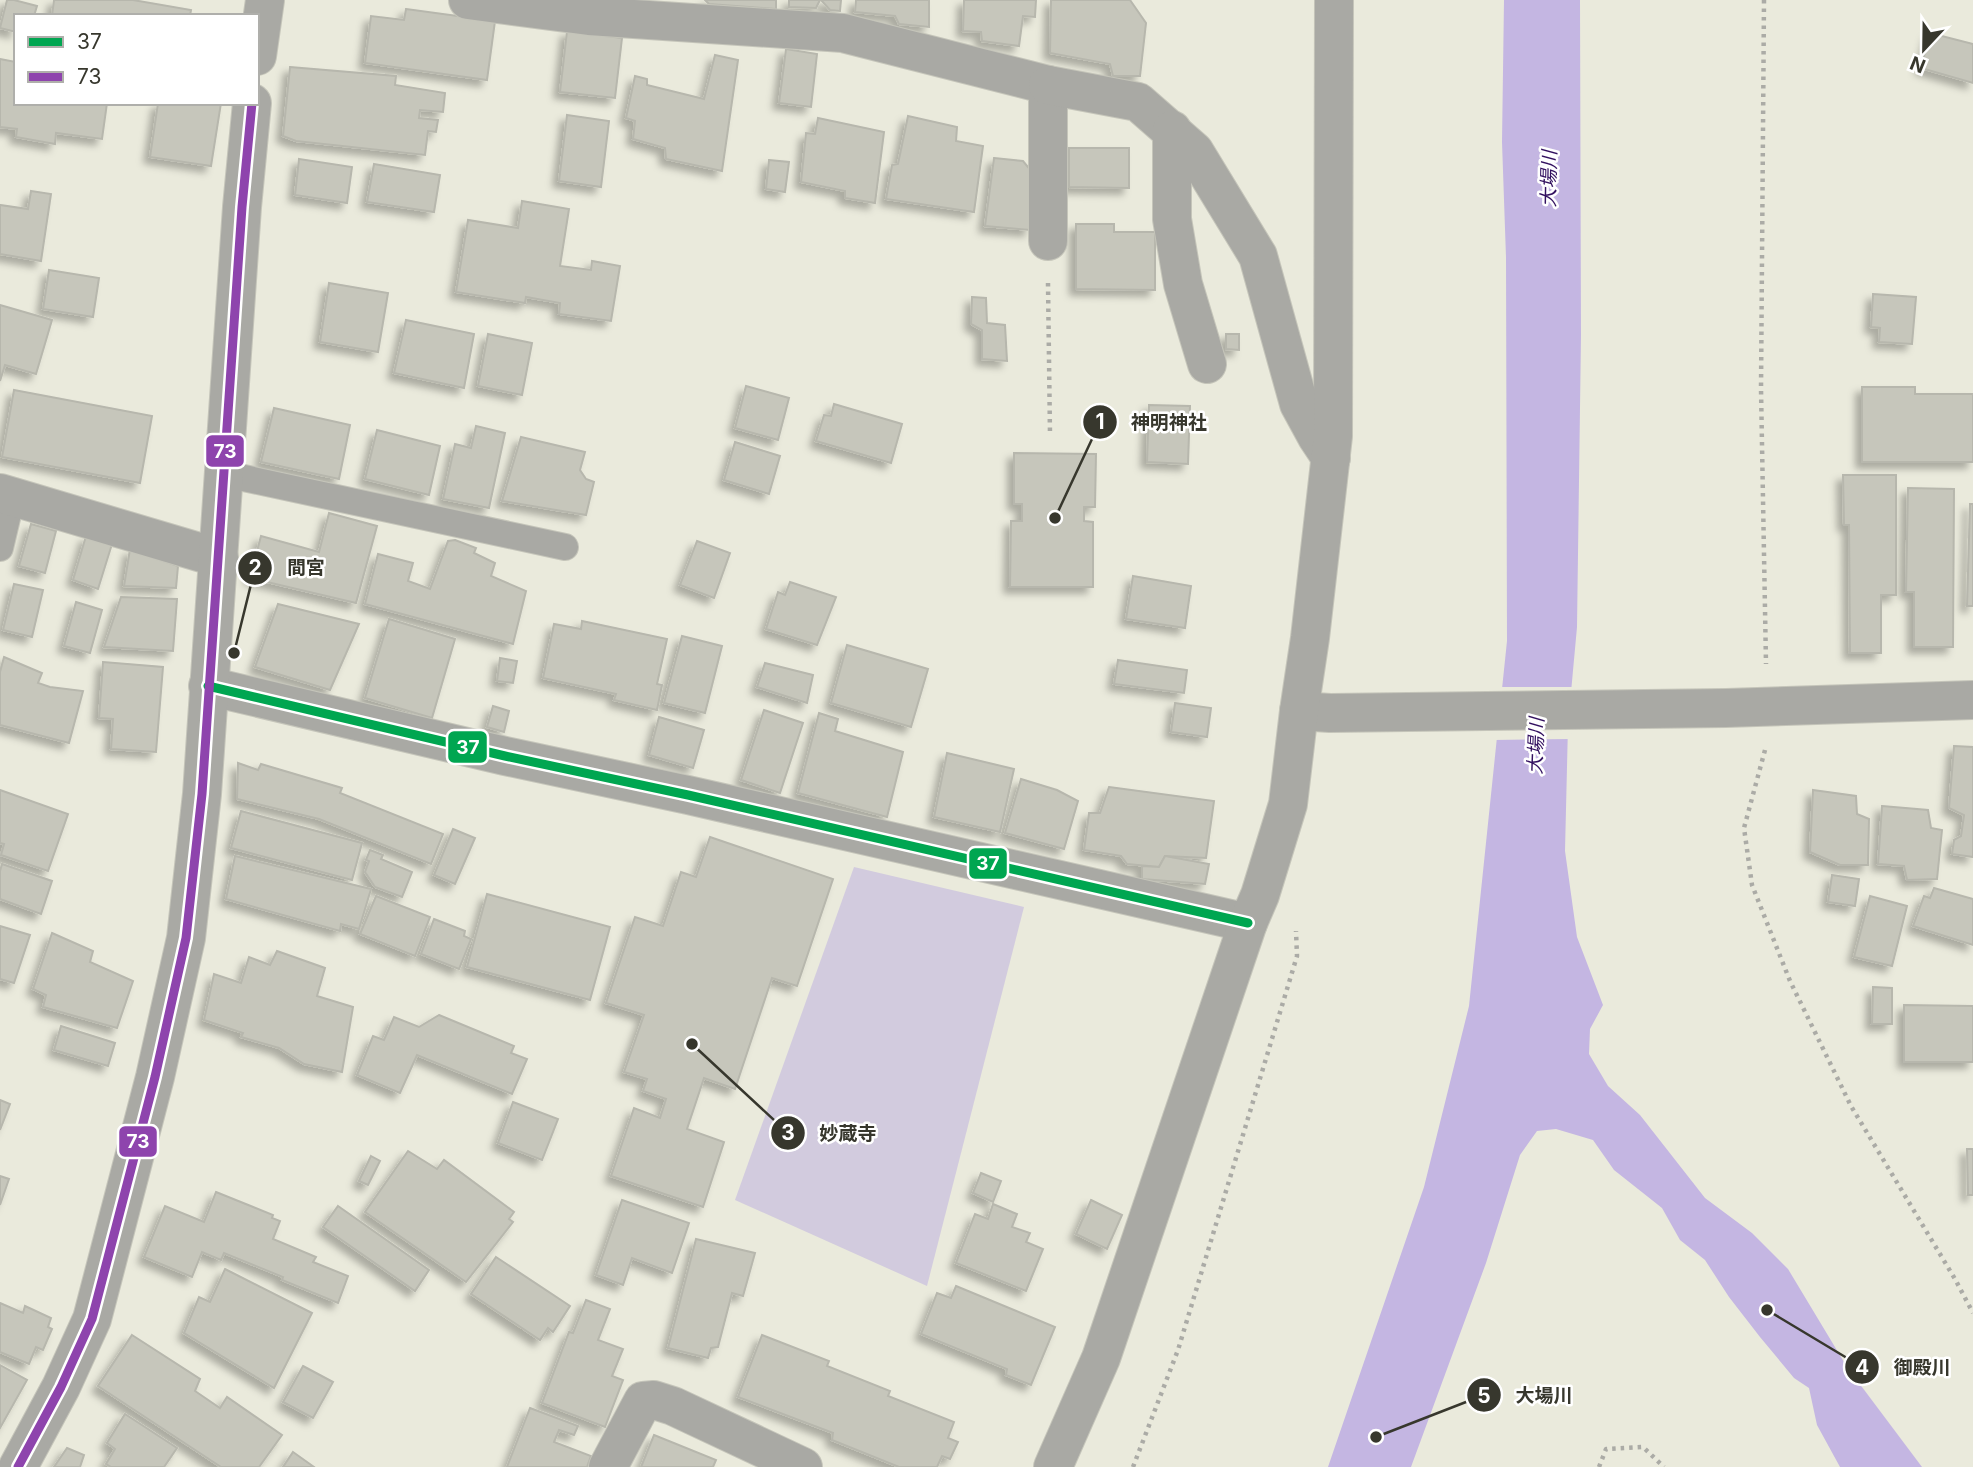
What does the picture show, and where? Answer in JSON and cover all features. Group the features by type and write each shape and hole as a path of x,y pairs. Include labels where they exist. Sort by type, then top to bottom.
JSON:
{"street":[{"path":"259,42 265,0"},
{"path":"468,0 589,16 844,33 1048,85 1138,102 1194,151 1258,256 1299,404 1331,458"},
{"path":"1053,1467 1101,1358 1248,923 1260,895 1315,712 1310,638 1333,436 1334,0"},
{"path":"1048,85 1048,240"},
{"path":"18,1467 61,1387 92,1319 155,1077 186,938 202,794 251,105"},
{"path":"1172,130 1172,219 1183,284 1207,364"},
{"path":"6,495 219,558"},
{"path":"208,686 505,757 688,795 1248,923"},
{"path":"1315,712 1726,708 1973,701"},
{"path":"608,1467 643,1401 654,1400 673,1406 803,1467"}],"lane":[{"path":"225,474 565,547"},
{"path":"0,548 6,495"}],"path":[{"path":"1764,0 1761,389 1766,745 1744,828 1752,885 1790,981 1851,1107 1973,1313"},
{"path":"1048,240 1050,435"},
{"path":"1133,1467 1178,1350 1286,995 1297,956 1296,928"},
{"path":"1599,1467 1606,1448 1643,1447 1664,1467"}],"shaded area":[{"path":"854,867 1024,907 927,1286 735,1200"}],"water":[{"path":"1504,0 1580,0 1581,335 1577,627 1568,725 1565,851 1577,937 1603,1005 1590,1029 1589,1054 1608,1086 1640,1115 1705,1198 1752,1233 1788,1269 1847,1367 1922,1467 1840,1467 1817,1425 1809,1388 1794,1378 1760,1337 1705,1260 1680,1240 1662,1208 1614,1170 1593,1140 1556,1129 1537,1131 1520,1155 1486,1263 1411,1467 1328,1467 1424,1187 1469,1006 1507,641 1506,257 1502,142"}],"pier":[{"path":"1499,687 1575,687 1571,739 1493,740"}],"building":[{"path":"7,0 37,6 35,14 14,14 14,32 0,28"},
{"path":"54,0 133,0 191,10 190,14 52,14"},
{"path":"705,0 776,0 776,9 709,4"},
{"path":"789,0 820,0 816,8 789,7"},
{"path":"821,0 841,0 840,11 830,10"},
{"path":"856,0 929,0 929,27 899,24 895,16 855,12"},
{"path":"964,0 1036,0 1035,17 1023,16 1019,46 982,41 981,32 963,31"},
{"path":"1051,0 1130,0 1146,23 1140,76 1113,76 1110,64 1050,53"},
{"path":"406,9 495,21 487,80 365,63 371,16 404,20"},
{"path":"567,31 622,38 615,98 560,92"},
{"path":"1930,33 1973,44 1973,83 1921,68"},
{"path":"786,49 817,54 811,107 779,103"},
{"path":"715,55 738,60 722,171 666,159 665,148 633,139 635,121 626,118 635,76 647,79 647,85 704,99"},
{"path":"0,59 14,62 14,105 107,105 102,139 56,133 55,144 16,137 17,129 0,127"},
{"path":"290,67 396,76 395,85 445,93 443,112 420,110 419,118 438,120 436,132 428,131 425,155 296,141 283,136"},
{"path":"158,105 221,105 211,166 150,157"},
{"path":"567,115 609,121 601,187 559,181"},
{"path":"908,116 957,127 956,141 983,146 974,212 886,199 892,165 898,164"},
{"path":"818,118 884,132 875,203 845,198 845,191 801,182 806,133 815,134"},
{"path":"1069,148 1129,148 1129,188 1069,187"},
{"path":"994,158 1023,161 1033,173 1030,230 985,226"},
{"path":"299,159 352,167 347,203 295,195"},
{"path":"769,160 789,162 785,192 766,189"},
{"path":"374,164 440,175 434,212 367,202"},
{"path":"31,191 51,194 41,261 0,254 0,205 28,209"},
{"path":"522,201 569,209 560,266 591,270 592,261 620,266 611,321 559,314 560,303 526,297 525,303 456,292 468,220 518,228"},
{"path":"1076,224 1114,224 1114,232 1155,232 1155,290 1076,289"},
{"path":"49,270 99,278 93,317 43,309"},
{"path":"329,283 388,293 378,352 320,342"},
{"path":"1873,294 1916,297 1912,344 1879,342 1880,328 1871,327"},
{"path":"972,297 986,298 987,323 1005,325 1007,361 982,359 982,330 971,324"},
{"path":"0,305 52,320 36,374 5,365 0,381"},
{"path":"406,320 474,334 464,388 394,373"},
{"path":"488,334 532,343 522,395 478,386"},
{"path":"1226,334 1239,334 1239,350 1226,349"},
{"path":"746,386 789,398 778,440 735,428"},
{"path":"1862,387 1915,387 1915,394 1973,394 1973,462 1862,462"},
{"path":"14,390 152,416 140,483 2,457"},
{"path":"834,404 902,424 891,463 816,441 824,415 831,416"},
{"path":"1149,405 1190,406 1188,464 1147,462"},
{"path":"274,408 350,425 339,479 261,462"},
{"path":"476,426 505,433 489,508 443,499 455,444 471,448"},
{"path":"377,430 440,446 429,495 365,479"},
{"path":"521,437 585,452 580,470 586,479 594,482 586,515 502,501"},
{"path":"735,442 780,456 769,494 724,480"},
{"path":"1014,453 1096,454 1095,507 1084,507 1084,521 1093,522 1093,587 1010,587 1011,521 1022,521 1022,504 1014,504"},
{"path":"1843,475 1896,475 1896,595 1881,595 1881,653 1850,653 1849,525 1844,525"},
{"path":"1908,488 1954,489 1953,647 1914,647 1914,592 1906,592"},
{"path":"1970,504 1973,504 1973,606 1967,606"},
{"path":"329,513 377,526 356,603 250,578 261,536 319,552"},
{"path":"31,524 56,531 45,573 19,566"},
{"path":"86,536 112,544 98,589 73,580"},
{"path":"455,540 476,548 474,553 495,563 491,576 526,591 513,644 365,604 378,554 413,563 408,581 430,589 448,541"},
{"path":"697,541 730,553 714,598 680,585"},
{"path":"130,549 178,566 176,588 124,586"},
{"path":"1133,576 1191,586 1185,628 1126,619"},
{"path":"790,582 836,597 817,645 766,629 778,592 785,595"},
{"path":"14,584 43,590 32,637 3,630"},
{"path":"121,597 177,599 173,651 104,647"},
{"path":"76,602 102,610 90,653 64,646"},
{"path":"278,604 359,624 330,690 255,667"},
{"path":"389,619 455,639 432,718 365,698"},
{"path":"582,621 667,639 657,684 662,685 657,710 614,700 616,694 543,678 554,624 581,629"},
{"path":"682,636 722,646 705,713 664,703"},
{"path":"847,645 928,669 911,727 831,703"},
{"path":"4,657 42,673 38,683 83,691 69,743 0,725 0,672"},
{"path":"500,658 517,661 513,683 497,681"},
{"path":"1118,660 1187,670 1184,693 1114,684"},
{"path":"103,662 163,667 156,752 111,749 113,719 99,718"},
{"path":"765,663 813,675 807,703 757,687"},
{"path":"1175,703 1211,708 1207,737 1171,732"},
{"path":"493,706 509,711 504,732 487,727"},
{"path":"764,710 803,723 780,793 741,780"},
{"path":"819,713 838,719 835,731 903,752 887,817 798,793"},
{"path":"659,717 704,730 693,768 649,755"},
{"path":"1954,746 1973,747 1973,857 1952,854 1954,840 1961,836 1964,815 1949,808"},
{"path":"947,753 1014,769 1000,832 934,817"},
{"path":"238,763 258,770 261,764 342,788 340,793 443,834 431,864 319,819 237,799"},
{"path":"1021,779 1057,790 1078,801 1064,849 1005,833"},
{"path":"1109,787 1214,801 1206,858 1165,856 1159,867 1127,864 1121,856 1084,850 1089,813 1100,813"},
{"path":"0,790 68,814 48,871 1,855 4,844 0,843"},
{"path":"1813,790 1856,796 1857,814 1869,819 1868,865 1840,865 1810,852"},
{"path":"1882,806 1928,810 1931,828 1942,830 1937,879 1907,880 1904,866 1878,864"},
{"path":"241,811 362,843 352,880 231,848"},
{"path":"453,829 475,838 455,884 434,875"},
{"path":"710,837 833,879 797,986 772,978 735,1089 704,1078 687,1129 724,1142 703,1207 611,1176 634,1108 660,1118 666,1099 643,1091 647,1079 624,1072 644,1015 606,1003 635,917 663,926 681,872 696,877"},
{"path":"370,850 383,855 381,859 412,872 402,897 375,887 365,872"},
{"path":"235,856 371,889 359,929 341,924 340,931 226,899"},
{"path":"1165,856 1209,864 1205,884 1142,879 1142,866 1159,867"},
{"path":"2,864 52,881 41,914 0,899"},
{"path":"1832,875 1859,879 1855,906 1828,902"},
{"path":"1934,888 1973,899 1973,945 1913,926 1924,896 1930,898"},
{"path":"487,894 610,927 590,1000 467,967"},
{"path":"376,896 430,917 415,956 360,934"},
{"path":"1870,896 1907,906 1892,966 1854,957"},
{"path":"434,919 465,931 464,936 471,939 459,969 421,954"},
{"path":"0,926 30,935 14,983 0,979"},
{"path":"52,933 93,951 90,962 133,981 117,1028 43,1007 46,995 33,989"},
{"path":"277,951 325,968 317,996 353,1007 342,1072 304,1064 279,1048 241,1037 243,1033 204,1020 214,974 241,983 249,957 270,965"},
{"path":"1873,987 1892,988 1892,1024 1872,1024"},
{"path":"1904,1005 1973,1006 1973,1062 1904,1062"},
{"path":"439,1015 514,1046 511,1053 527,1059 512,1094 417,1055 400,1093 357,1075 373,1036 384,1040 394,1017 419,1027"},
{"path":"61,1026 115,1043 108,1066 54,1050"},
{"path":"0,1100 10,1104 0,1130"},
{"path":"513,1102 558,1119 542,1160 498,1143"},
{"path":"1967,1149 1973,1149 1973,1195 1968,1195"},
{"path":"408,1151 437,1169 444,1160 514,1212 509,1219 513,1222 466,1282 365,1212"},
{"path":"371,1156 380,1161 368,1185 359,1181"},
{"path":"981,1173 1001,1181 993,1202 973,1193"},
{"path":"0,1176 9,1179 0,1205"},
{"path":"216,1192 273,1215 272,1218 280,1221 273,1239 316,1257 313,1262 348,1276 338,1303 224,1253 221,1260 202,1252 192,1277 144,1257 165,1206 204,1222"},
{"path":"622,1200 689,1223 672,1273 632,1258 623,1285 596,1275"},
{"path":"1091,1200 1122,1215 1107,1249 1076,1234"},
{"path":"993,1204 1017,1214 1012,1227 1030,1233 1026,1242 1043,1249 1026,1291 956,1263 975,1214 988,1219"},
{"path":"338,1206 429,1270 415,1291 323,1227"},
{"path":"696,1239 755,1253 743,1296 732,1293 718,1347 711,1348 708,1358 668,1348"},
{"path":"496,1257 570,1306 553,1332 548,1328 540,1340 471,1294"},
{"path":"225,1269 312,1313 274,1388 184,1333 199,1297 210,1302"},
{"path":"956,1286 1055,1327 1031,1385 1006,1375 1007,1369 921,1334 937,1293 951,1298"},
{"path":"586,1300 610,1309 598,1340 623,1349 612,1376 623,1380 605,1427 542,1403 569,1332 573,1333"},
{"path":"0,1303 23,1313 25,1306 51,1318 48,1327 52,1329 43,1350 36,1347 29,1364 0,1352"},
{"path":"132,1335 200,1379 195,1391 220,1408 227,1397 282,1435 259,1467 221,1467 98,1386"},
{"path":"762,1335 829,1361 827,1366 890,1391 888,1396 954,1422 948,1438 958,1442 950,1459 942,1456 937,1467 899,1467 832,1440 833,1433 738,1397"},
{"path":"0,1365 27,1380 0,1428"},
{"path":"303,1366 333,1382 313,1418 283,1402"},
{"path":"530,1408 578,1426 574,1435 559,1430 554,1442 591,1456 587,1467 507,1467"},
{"path":"125,1414 177,1448 164,1467 111,1467 106,1464 115,1449 107,1443"},
{"path":"654,1435 716,1460 713,1467 641,1467"},
{"path":"67,1448 84,1455 80,1467 54,1467"},
{"path":"293,1452 314,1467 283,1467"}],"transit line":[{"name":"73","path":"18,1467 61,1387 92,1319 155,1077 186,938 202,794 242,207 252,105"},
{"name":"37","path":"208,686 505,756 1248,923"}],"place":[{"name":"神明神社","path":"1055,518"},
{"name":"間宮","path":"234,653"},
{"name":"妙蔵寺","path":"692,1044"},
{"name":"御殿川","path":"1767,1310"},
{"name":"大場川","path":"1376,1437"}]}
